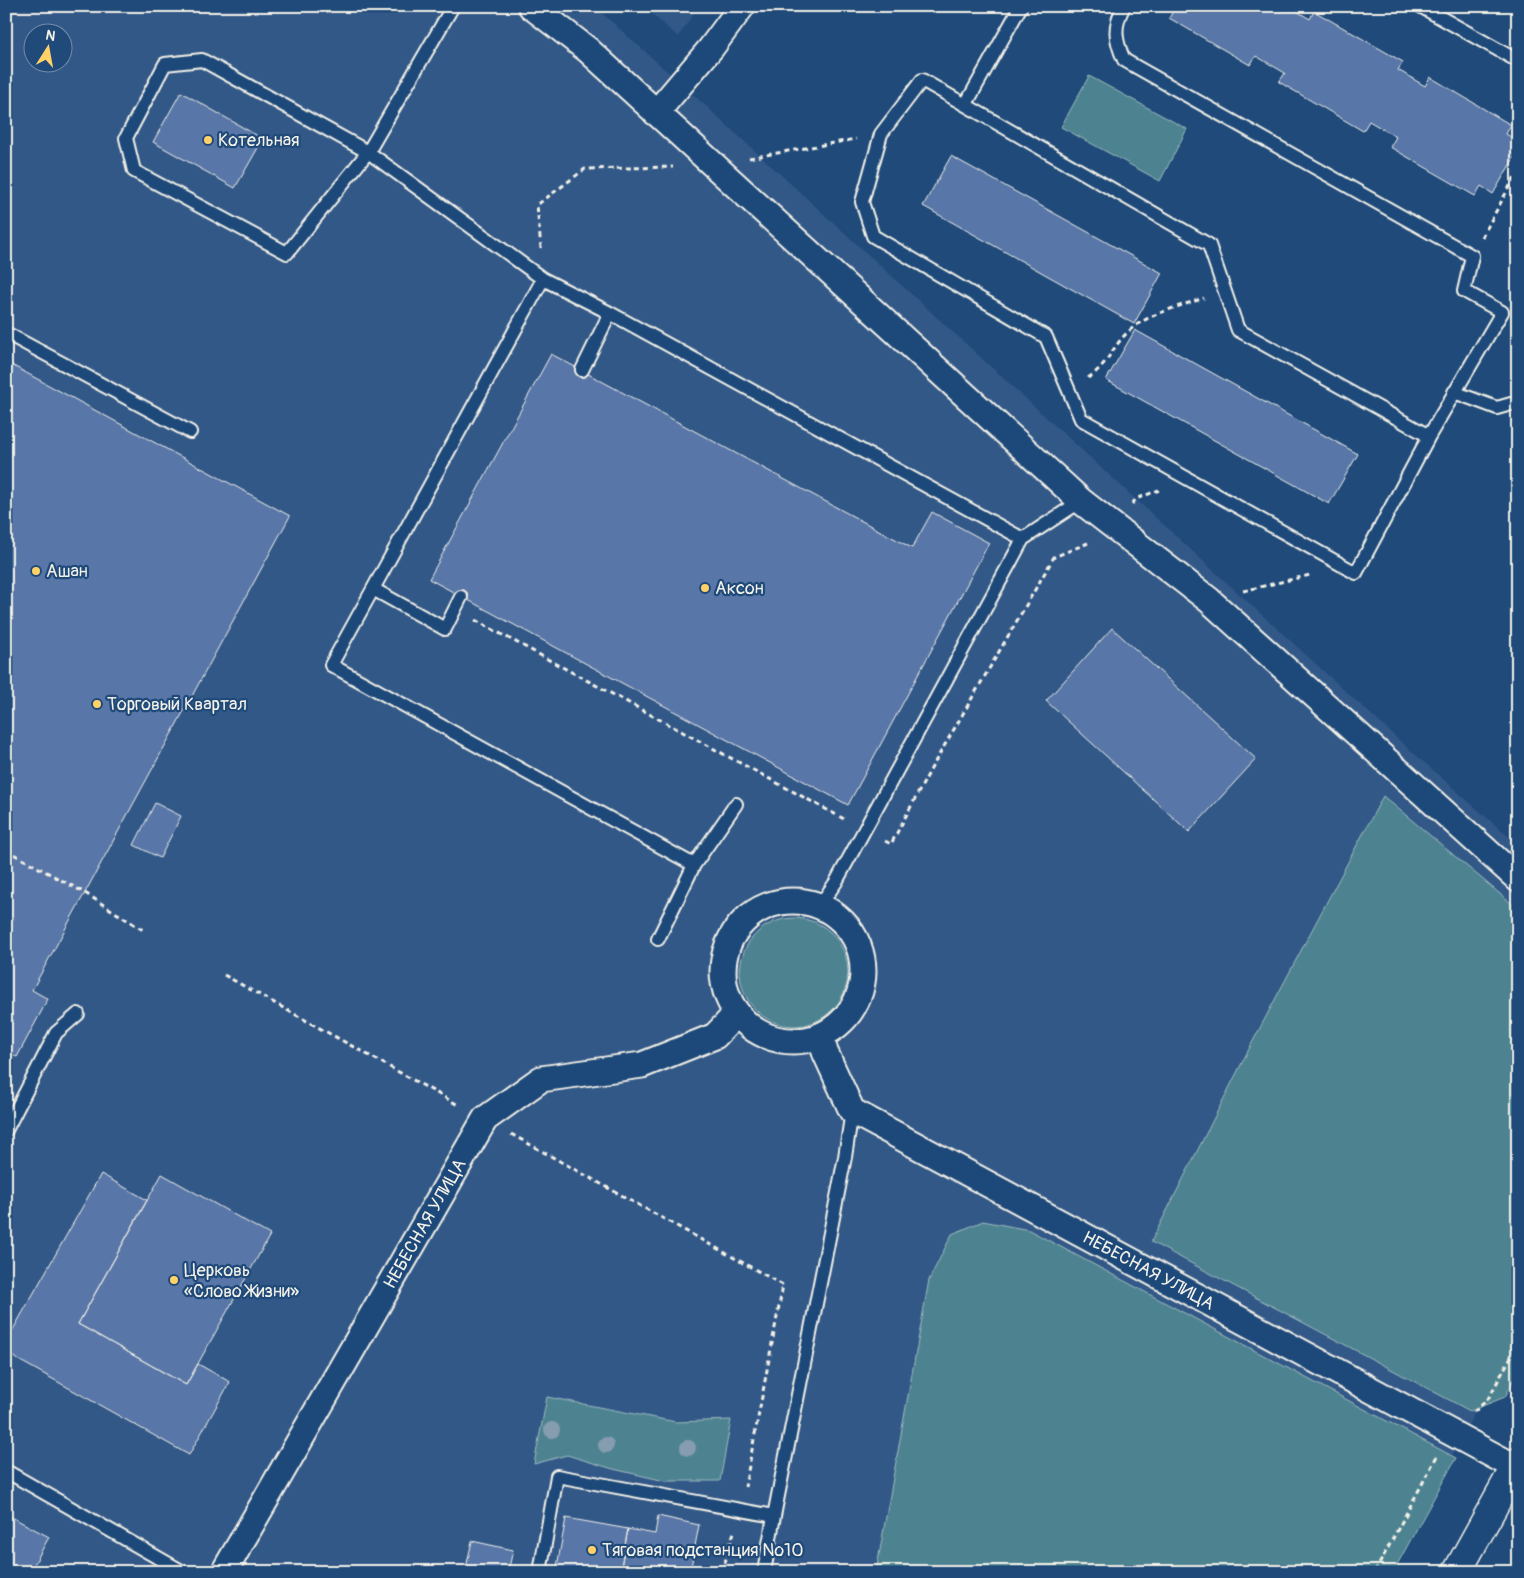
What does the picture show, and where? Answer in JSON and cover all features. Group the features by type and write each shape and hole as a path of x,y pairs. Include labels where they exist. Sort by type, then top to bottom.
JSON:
{"main road":[{"path":"1457,1572 1517,1464"}],"street":[{"path":"531,6 588,50 1081,501 1209,600 1518,879"},
{"path":"656,112 711,48 739,8"},
{"path":"784,901 802,901 820,906 836,914 849,928 858,943 863,961 864,979 859,997 850,1014 837,1026 821,1036 803,1041 784,1040 766,1036 750,1026 737,1013 728,997 723,979 723,961 728,944 738,928 750,915 766,906 784,901"},
{"name":"НЕБЕСНАЯ УЛИЦА","path":"224,1572 485,1119 540,1079 642,1065 715,1036 737,1013"},
{"path":"821,1036 825,1052 852,1111"},
{"name":"НЕБЕСНАЯ УЛИЦА","path":"852,1111 1517,1464"}],"lane":[{"path":"453,6 368,152 286,254 134,171 126,138 165,64 202,60 368,152 543,280 610,313 1023,539"},
{"path":"966,104 1021,6"},
{"path":"1124,6 1117,18 1116,43 1124,60 1472,256 1464,291 1502,312 1429,436 1356,573 1185,479 1081,419 1046,337 873,236 862,202 881,134 922,80 1209,244 1238,330 1429,436"},
{"path":"1420,6 1518,61"},
{"path":"543,280 331,665 694,865"},
{"path":"582,370 610,313"},
{"path":"6,333 190,432"},
{"path":"1454,392 1496,408 1518,402"},
{"path":"820,906 836,882 1023,539 1081,501"},
{"path":"373,589 445,629 461,597"},
{"path":"658,939 694,865 736,804"},
{"path":"6,1130 56,1033 78,1014"},
{"path":"764,1572 845,1157 852,1111"},
{"path":"6,1471 184,1572"},
{"path":"540,1572 558,1476 774,1516"}],"path":[{"path":"543,280 537,205 585,169 662,168 713,164 881,134"},
{"path":"1472,256 1518,171"},
{"path":"1069,392 1100,370 1128,332 1141,321 1225,290"},
{"path":"455,609 891,844 932,767 1054,556 1093,541 1112,525 1136,499 1185,479"},
{"path":"1209,600 1306,575 1356,573"},
{"path":"6,850 85,893 143,930"},
{"path":"722,1572 740,1510 783,1285"}],"shaded area":[{"path":"6,6 594,6 1400,741 1518,845 1518,1331 1390,1572 6,1572"},
{"path":"643,6 699,6 678,37"}],"green space":[{"path":"1089,76 1187,129 1160,181 1061,127"},
{"path":"1383,796 1518,909 1518,1371 1505,1397 1470,1411 1151,1242 1252,1043"},
{"path":"794,918 815,922 832,934 844,951 848,972 844,993 832,1010 815,1022 794,1026 773,1022 756,1010 744,993 740,972 744,951 756,934 773,922"},
{"path":"983,1221 1029,1230 1456,1458 1393,1572 876,1572 929,1280 952,1234"},
{"path":"547,1397 676,1422 731,1420 720,1481 665,1481 613,1469 567,1455 534,1464"}],"building":[{"path":"1176,6 1288,6 1310,19 1314,11 1403,62 1398,70 1425,86 1430,77 1511,125 1506,134 1518,141 1518,151 1493,194 1481,186 1475,196 1390,147 1396,137 1369,121 1363,131 1279,82 1285,73 1256,56 1250,65 1169,18"},
{"name":"Котельная","path":"181,92 263,139 235,188 153,142"},
{"path":"951,156 1162,273 1134,324 923,206"},
{"path":"1135,330 1358,454 1329,504 1106,380"},
{"name":"Аксон","path":"551,354 912,548 932,512 989,543 848,805 429,579"},
{"name":"Торговый Квартал","path":"6,362 290,516 32,990 48,999 17,1057 6,1052"},
{"path":"1112,628 1256,759 1189,832 1046,701"},
{"path":"155,803 181,816 160,858 134,845"},
{"path":"101,1174 147,1200 78,1324 186,1385 198,1364 230,1382 189,1455 6,1353 6,1342"},
{"name":"Церковь «Слово Жизни»","path":"162,1174 270,1235 186,1385 78,1324"},
{"path":"6,1514 49,1537 30,1572 6,1572"},
{"path":"658,1516 699,1525 690,1572 620,1572 628,1529 655,1534"},
{"name":"Тяговая подстанция №10","path":"566,1518 628,1529 620,1572 556,1572"},
{"path":"472,1541 513,1550 508,1572 465,1572"}],"place":[{"name":"Котельная","path":"208,140"},
{"name":"Ашан","path":"36,571"},
{"name":"Аксон","path":"705,588"},
{"name":"Торговый Квартал","path":"97,704"},
{"name":"Церковь «Слово Жизни»","path":"174,1280"},
{"name":"Тяговая подстанция №10","path":"592,1550"}]}
